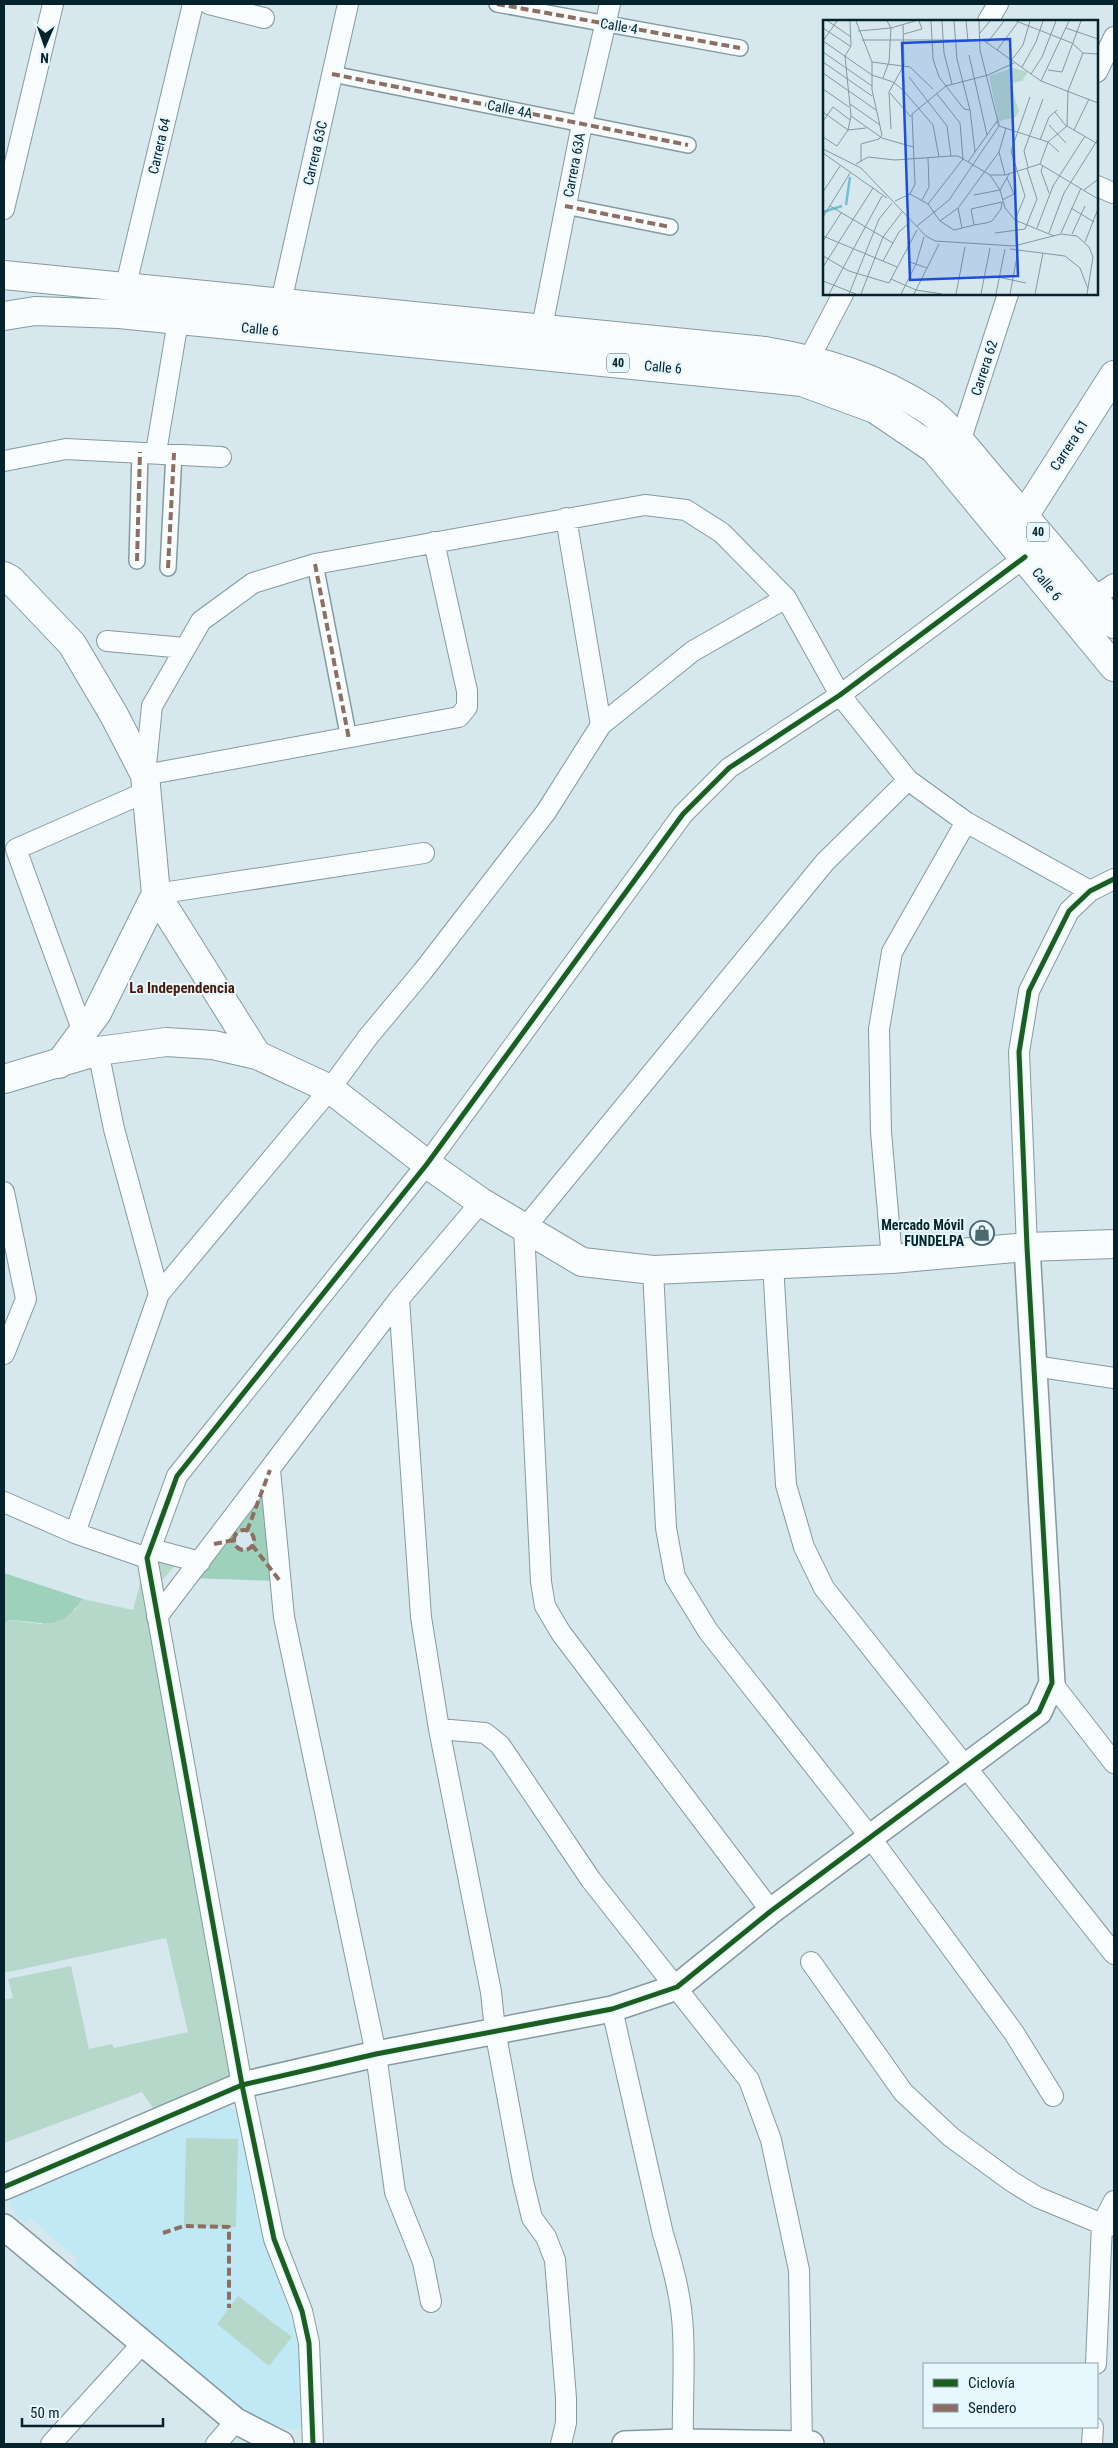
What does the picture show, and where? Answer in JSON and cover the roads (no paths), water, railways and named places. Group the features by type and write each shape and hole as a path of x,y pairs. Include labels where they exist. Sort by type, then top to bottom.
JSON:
{"main road":[{"name":"Calle 6","path":"4,276 125,289 542,327 765,351 809,359 853,372 929,411 960,442 1024,516 1104,591 1114,624"},
{"name":"Calle 6","path":"4,316 44,312 119,314 802,382 875,409 934,448 1114,667"},
{"name":"Carrera 61","path":"1024,516 1114,375"},
{"path":"6,584 72,644 114,715 146,783 156,894 257,1055"},
{"path":"4,1078 59,1064 90,1041 98,1014 156,894"},
{"path":"90,1041 166,1042 214,1046 257,1055 330,1089 427,1164 481,1202 582,1262 652,1270 892,1259 1027,1247 1114,1244"}],"street":[{"path":"4,209 52,4"},
{"name":"Carrera 64","path":"125,289 193,4"},
{"path":"209,4 264,18"},
{"name":"Carrera 63C","path":"281,302 348,4"},
{"name":"Calle 4","path":"497,4 740,48"},
{"name":"Carrera 63A","path":"542,327 582,124 610,4"},
{"path":"989,20 998,4"},
{"path":"1098,70 1114,37"},
{"name":"Calle 4A","path":"332,74 688,145"},
{"path":"565,206 670,227"},
{"path":"809,359 842,295"},
{"name":"Carrera 62","path":"960,442 1008,295"},
{"path":"137,561 178,321"},
{"path":"4,461 66,449 220,456"},
{"path":"157,452 168,568"},
{"path":"146,783 152,706 201,621 253,583 315,564 645,505 686,510 722,533 786,598 840,694 908,780 966,822 1090,891"},
{"path":"566,518 601,725"},
{"path":"159,1294 90,1041 16,850 146,783 349,738 459,717 467,707 467,691 434,542"},
{"path":"314,2444 309,2343 302,2311 274,2239 242,2085 157,1617 149,1553 177,1476 427,1164 683,814 729,768 840,694 1025,557"},
{"path":"315,564 349,738"},
{"path":"75,1532 159,1294 330,1089 368,1037 423,971 546,812 601,725 693,651 786,598"},
{"path":"107,641 186,648"},
{"path":"771,1912 562,1633 545,1606 541,1582 524,1229 826,862 908,780"},
{"path":"892,1259 881,1132 879,1030 892,952 966,822"},
{"path":"156,894 424,853"},
{"path":"4,2187 242,2085 376,2054 612,2009 677,1987 771,1912 1039,1712 1052,1683 1027,1247 1018,1052 1029,991 1069,911 1090,891 1114,879"},
{"path":"4,1192 26,1300 4,1354"},
{"path":"157,1617 399,1299 481,1202"},
{"path":"773,1264 786,1485 804,1547 824,1588 1114,1954"},
{"path":"652,1270 666,1528 675,1577 708,1630 870,1837 1014,2033 1053,2096"},
{"path":"399,1299 421,1617 439,1729 491,1992 495,2030 532,2218 546,2237 555,2260 566,2398 566,2423 561,2444"},
{"path":"1034,1366 1114,1378"},
{"path":"270,1470 284,1617 376,2054 395,2192 423,2262 431,2302"},
{"path":"4,1502 75,1532 149,1553 200,1562"},
{"path":"1052,1683 1114,1763"},
{"path":"439,1729 485,1733 500,1745 591,1880 749,2080 771,2140 799,2270 802,2444"},
{"path":"811,1962 903,2092 951,2137 1011,2181 1037,2197 1108,2225"},
{"path":"612,2009 660,2225 674,2270 680,2306 684,2331 682,2443"},
{"path":"1096,2363 1108,2225 1114,2201"},
{"path":"4,2227 236,2421 281,2444"},
{"path":"51,2444 142,2344"},
{"path":"216,2444 236,2421"},
{"path":"1092,2444 1093,2428"},
{"path":"625,2444 811,2444"}],"place":[{"name":"Mercado Móvil FUNDELPA","path":"982,1233"}],"district":[{"name":"La Independencia","path":"182,988"}]}
